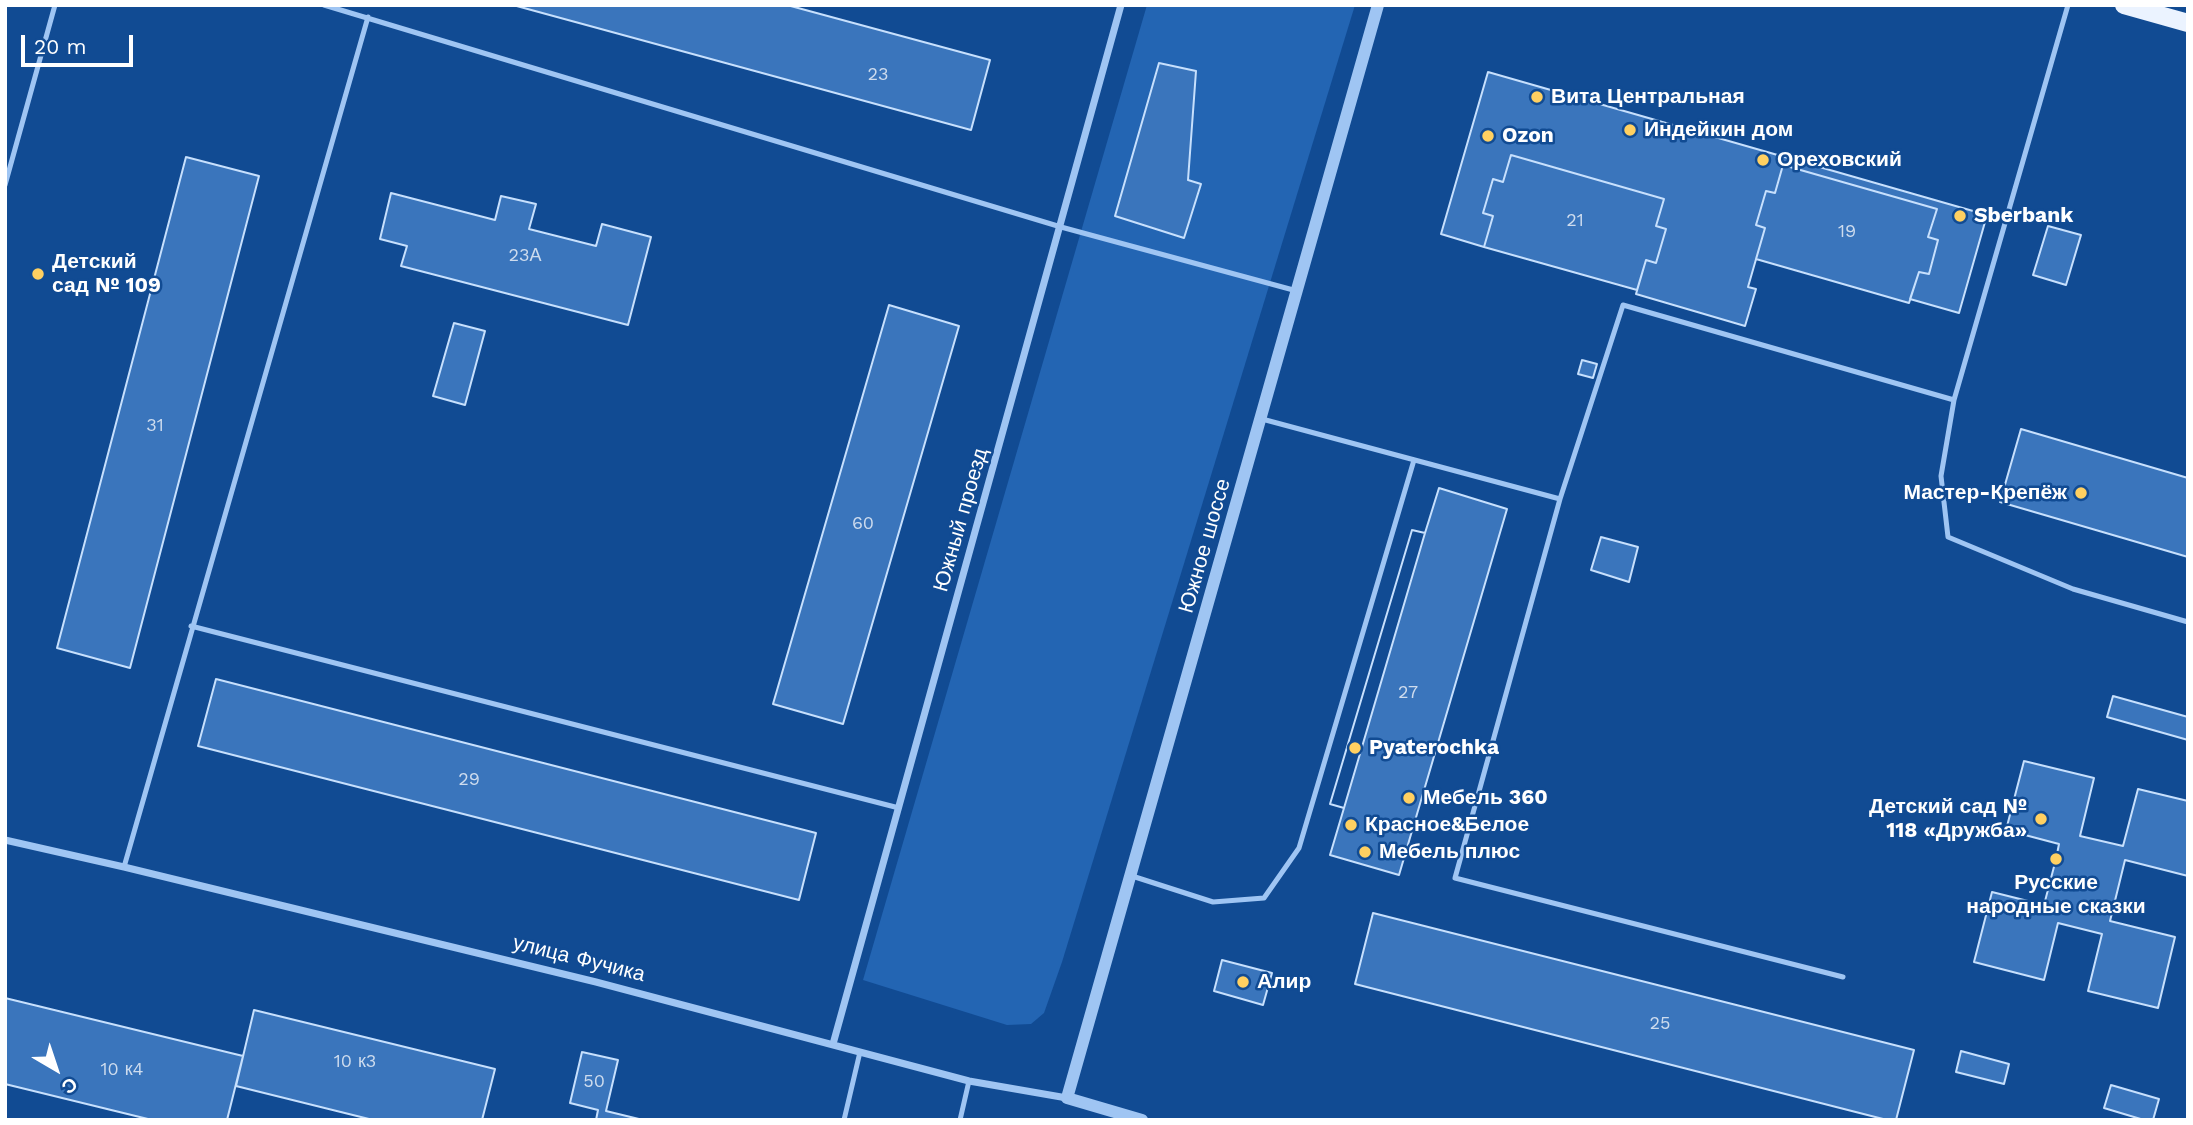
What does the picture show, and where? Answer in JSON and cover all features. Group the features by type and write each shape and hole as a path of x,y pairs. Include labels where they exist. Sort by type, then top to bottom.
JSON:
{"main road":[{"path":"2124,5 2188,23"}],"street":[{"name":"Южный проезд","path":"833,1044 1121,5"},
{"name":"Южное шоссе","path":"1067,1098 1378,5"},
{"name":"улица Фучика","path":"5,841 124,867 596,982 969,1081 1067,1098 1142,1120"}],"lane":[{"path":"5,185 55,5"},
{"path":"324,5 1061,226 1297,290"},
{"path":"2068,5 1954,400 1941,476 1948,537 2073,589 2188,622"},
{"path":"124,867 368,17"},
{"path":"1843,977 1455,878 1560,499 1623,305 1954,400"},
{"path":"1262,419 1560,499"},
{"path":"1129,875 1213,902 1265,898 1299,848 1414,460"},
{"path":"191,626 899,808"},
{"path":"844,1120 860,1052"},
{"path":"960,1120 969,1081"}],"shaded area":[{"path":"1147,5 1355,5 1062,962 1044,1013 1031,1024 1007,1025 863,980"}],"building":[{"path":"513,5 787,5 990,60 971,130"},
{"path":"1159,63 1196,71 1188,180 1201,184 1184,238 1115,216"},
{"path":"1488,72 1987,215 1959,313 1910,299 1919,272 1929,274 1938,240 1928,237 1937,209 1783,165 1775,193 1766,191 1756,225 1765,228 1748,287 1756,289 1745,326 1636,294 1646,260 1656,263 1666,229 1656,226 1664,199 1511,155 1503,182 1493,179 1483,213 1493,216 1484,247 1441,234"},
{"path":"1511,155 1664,199 1656,226 1666,229 1656,263 1646,260 1637,290 1484,247 1493,216 1483,213 1493,179 1503,182"},
{"path":"186,157 259,176 130,668 57,648"},
{"path":"1783,165 1937,209 1928,237 1938,240 1929,274 1919,272 1909,303 1756,259 1765,228 1756,225 1766,191 1775,193"},
{"path":"391,193 495,220 501,196 536,204 529,229 596,246 602,224 651,237 628,325 401,266 407,246 380,239"},
{"path":"2048,226 2081,235 2066,285 2033,275"},
{"path":"889,305 959,326 843,724 773,704"},
{"path":"454,323 485,331 465,405 433,396"},
{"path":"1582,360 1597,364 1593,378 1578,374"},
{"path":"2021,429 2188,478 2188,557 2000,502"},
{"path":"1439,488 1507,509 1399,875 1330,855 1344,808 1330,804 1412,530 1425,533"},
{"path":"1412,530 1425,533 1344,808 1330,804"},
{"path":"1601,537 1638,547 1629,582 1591,570"},
{"path":"216,679 816,833 799,900 198,746"},
{"path":"2113,696 2188,717 2188,740 2107,717"},
{"path":"2024,761 2094,778 2080,836 2123,846 2138,789 2188,801 2188,876 2125,860 2110,921 2175,937 2158,1008 2088,991 2102,934 2058,923 2044,980 1974,962 1992,892 2044,905 2056,859 2059,844 2006,830"},
{"path":"1373,913 1914,1050 1896,1120 1887,1120 1355,984"},
{"name":"Алир","path":"1222,960 1272,973 1263,1005 1214,991"},
{"path":"5,998 243,1056 227,1120 152,1120 5,1084"},
{"path":"254,1010 495,1069 482,1120 373,1120 236,1086"},
{"path":"1961,1051 2009,1064 2004,1084 1956,1072"},
{"path":"582,1052 618,1060 606,1111 643,1120 596,1120 598,1110 570,1103"},
{"path":"2111,1085 2159,1099 2153,1120 2144,1120 2104,1108"}],"place":[{"name":"Вита Центральная","path":"1537,97"},
{"name":"Индейкин дом","path":"1630,130"},
{"name":"Ozon","path":"1488,136"},
{"name":"Ореховский","path":"1763,160"},
{"name":"Sberbank","path":"1960,216"},
{"name":"Детский сад № 109","path":"38,274"},
{"name":"Мастер-Крепёж","path":"2081,493"},
{"name":"Pyaterochka","path":"1355,748"},
{"name":"Мебель 360","path":"1409,798"},
{"name":"Детский сад № 118 «Дружба»","path":"2041,819"},
{"name":"Красное&Белое","path":"1351,825"},
{"name":"Мебель плюс","path":"1365,852"},
{"name":"Русские народные сказки","path":"2056,859"},
{"name":"Алир","path":"1243,982"}]}
